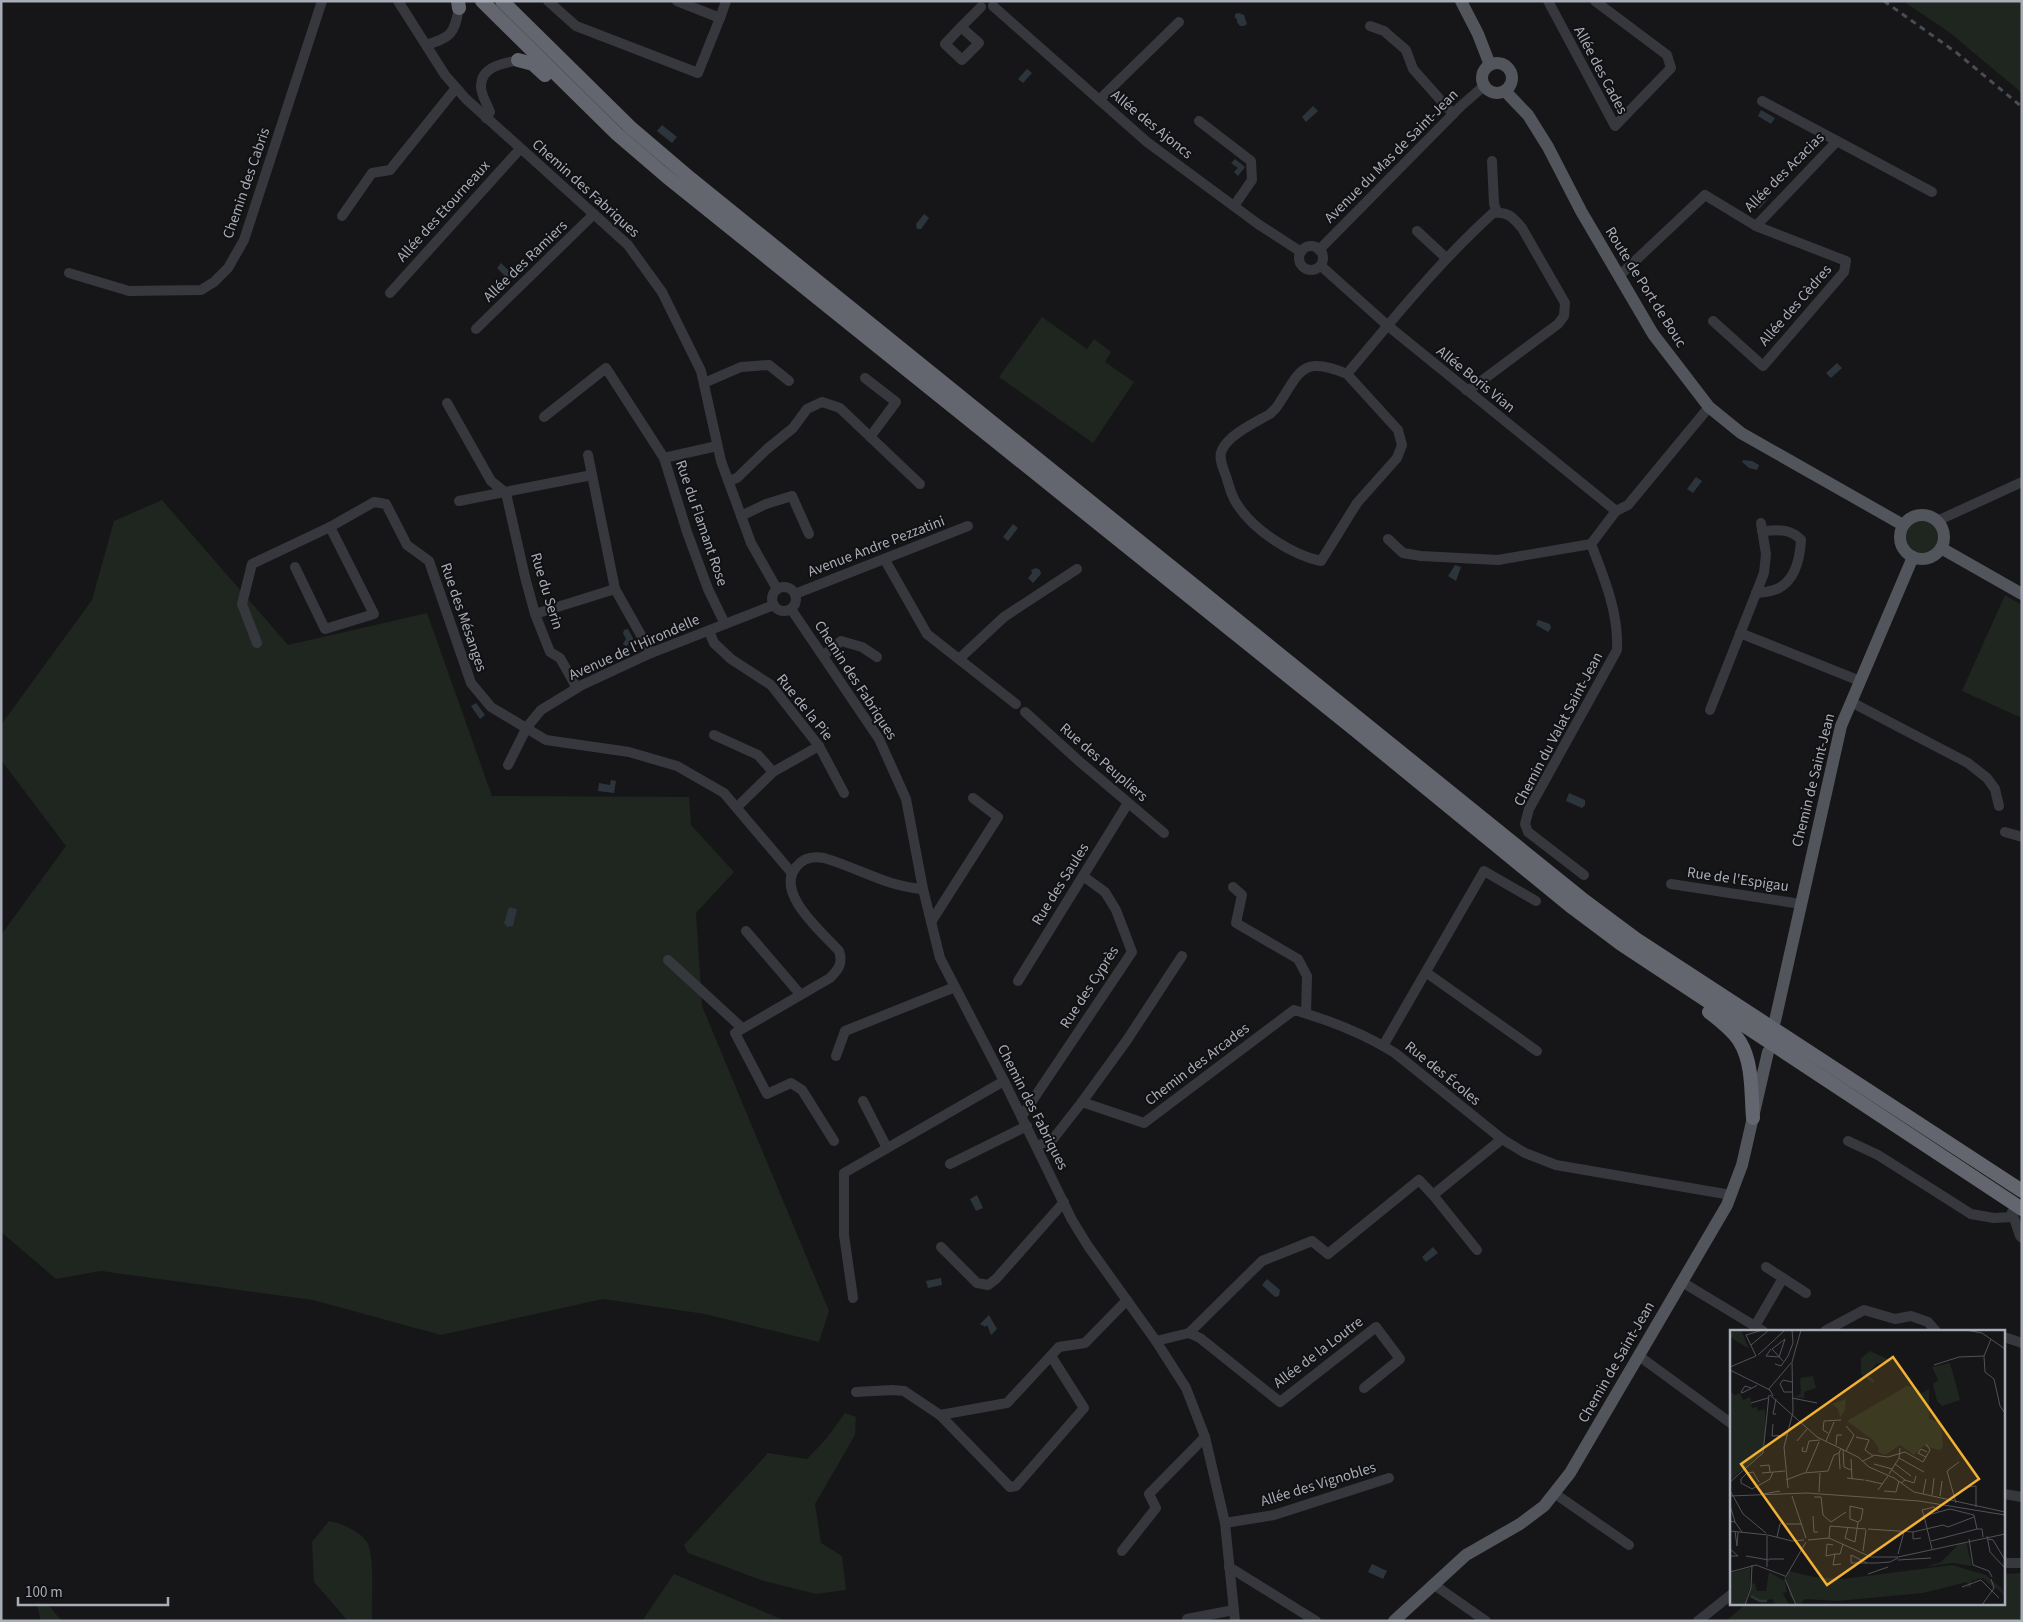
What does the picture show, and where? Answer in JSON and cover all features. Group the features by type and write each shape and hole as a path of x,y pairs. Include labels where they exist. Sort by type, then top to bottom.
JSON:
{"highway":[{"path":"482,1 617,134 666,176 1354,729 1573,908 1720,1022 1739,1041 1746,1056 1753,1118"},
{"path":"502,1 630,127 692,179 1582,898 1636,939 2022,1191"},
{"path":"518,60 533,64 599,123 617,134"},
{"path":"1621,944 2007,1200 2018,1213"},
{"path":"1905,1115 1959,1142 2022,1182"}],"main road":[{"path":"1461,1 1478,34 1490,65"},
{"path":"1494,63 1503,64 1510,70 1512,74 1511,84 1505,91 1496,92 1487,89 1484,85 1482,76 1490,65 1494,63"},
{"name":"Route de Port de Bouc","path":"1505,91 1528,115 1548,147 1581,212 1653,334 1709,407 1741,433 1903,525"},
{"path":"1913,516 1930,516 1937,521 1944,536 1941,548 1932,557 1924,559 1913,557 1902,548 1900,539 1903,525 1913,516"},
{"path":"1941,548 2022,594"},
{"name":"Chemin de Saint-Jean","path":"1775,1020 1841,726 1913,557"},
{"name":"Chemin de Saint-Jean","path":"1394,1621 1466,1555 1520,1524 1544,1506 1570,1473 1727,1205 1742,1165 1768,1052"}],"street":[{"name":"Chemin des Cabris","path":"69,273 129,291 201,290 214,282 228,268 244,240 322,1"},
{"name":"Chemin des Fabriques","path":"398,1 456,88 486,118 628,245 662,292 701,371 717,446 728,481 751,543 777,590"},
{"path":"548,1 576,26 698,73 726,1"},
{"path":"677,1 720,18"},
{"name":"Allée des Cades","path":"1548,1 1615,126 1671,68 1667,55 1595,1"},
{"path":"961,27 980,4 986,9 995,4"},
{"name":"Allée des Ajoncs","path":"995,4 1147,142 1234,206 1301,252"},
{"path":"426,45 443,40 456,27 459,5"},
{"path":"1099,100 1179,22"},
{"path":"1370,26 1384,31 1406,50 1413,69 1453,114"},
{"path":"486,118 490,112 481,86 485,73 496,65 518,60"},
{"name":"Avenue du Mas de Saint-Jean","path":"1319,250 1484,85"},
{"path":"342,216 372,173 390,170 456,88"},
{"name":"Allée des Acacias","path":"1619,276 1705,195 1756,226 1837,141 1762,101"},
{"path":"1199,121 1251,161 1252,180 1234,206"},
{"path":"1837,141 1932,192"},
{"name":"Allée des Etourneaux","path":"390,293 520,149"},
{"path":"1492,161 1494,204 1497,212"},
{"path":"1347,374 1446,258 1493,212 1503,212 1514,218 1522,228 1565,303 1564,316 1558,324 1472,388 1466,390"},
{"name":"Allée des Ramiers","path":"476,329 594,214"},
{"name":"Allée des Cèdres","path":"1713,321 1763,366 1844,272 1846,261 1756,226"},
{"path":"1417,231 1446,258"},
{"path":"1308,246 1319,250 1323,256 1321,266 1312,271 1304,268 1299,262 1301,252 1308,246"},
{"name":"Allée Boris Vian","path":"1321,266 1387,325 1616,511"},
{"path":"704,383 741,368 769,365 789,381"},
{"path":"1313,365 1331,367 1347,374 1398,430 1402,445 1397,458 1358,503 1321,560 1310,558 1270,537 1248,519 1235,503 1221,464 1221,451 1228,440 1270,414 1304,368 1313,365"},
{"name":"Rue du Flamant Rose","path":"544,417 606,368 664,458 686,532 708,589 725,624"},
{"path":"865,378 896,402 870,437"},
{"path":"728,481 737,478 787,434 807,409 822,402 840,408 920,484"},
{"path":"447,403 491,481 506,493"},
{"path":"1388,539 1403,553 1421,556 1498,560 1591,544 1616,511 1628,505 1709,407"},
{"path":"664,458 717,446"},
{"path":"588,455 615,589 651,653"},
{"path":"459,501 592,475"},
{"path":"1937,521 2022,482"},
{"name":"Rue du Serin","path":"506,493 535,614 550,652 560,658 577,688"},
{"path":"741,516 766,504 792,496 809,534"},
{"name":"Rue des Mésanges","path":"330,527 374,502 386,504 407,545 429,561 471,683 491,707 546,740 629,752 678,766 724,793 792,872"},
{"name":"Avenue Andre Pezzatini","path":"795,594 968,526"},
{"path":"257,643 242,604 252,564 330,527 374,614 325,629 295,567"},
{"path":"1710,710 1756,593 1764,573 1766,554 1762,527 1794,533 1801,540 1800,556 1790,579 1779,589 1756,593"},
{"name":"Chemin du Valat Saint-Jean","path":"1584,875 1528,832 1525,824 1530,809 1617,650 1616,619 1591,544"},
{"path":"885,560 927,634 1016,704"},
{"path":"959,660 1004,617 1077,569"},
{"path":"787,587 795,594 796,600 791,609 783,611 774,605 772,598 777,590 787,587"},
{"path":"535,614 615,589"},
{"name":"Avenue de l'Hirondelle","path":"508,765 527,728 541,710 577,688 651,653 774,605"},
{"name":"Chemin des Fabriques","path":"791,609 824,655 879,740 906,799 923,889 940,958 1088,1246 1156,1341 1186,1388 1205,1437 1225,1523 1235,1615"},
{"name":"Rue de la Pie","path":"708,631 714,643 730,659 771,685 820,746 844,793"},
{"path":"1740,634 1860,681"},
{"path":"824,655 841,641 862,647 877,657"},
{"path":"1851,702 1968,763 1987,778 1995,789 1999,806"},
{"name":"Rue des Peupliers","path":"1025,712 1080,762 1164,833"},
{"path":"714,735 758,755 773,772"},
{"path":"737,807 773,772 820,746"},
{"path":"931,922 998,817 973,798"},
{"name":"Rue des Saules","path":"1018,981 1128,803"},
{"path":"2005,832 2022,837"},
{"path":"738,1031 830,978 838,970 842,959 839,951 800,909 793,894 790,880 792,872 798,864 808,857 823,858 882,881 905,888 923,889"},
{"name":"Rue des Écoles","path":"1536,901 1484,871 1384,1046 1502,1139 1525,1153 1556,1165 1731,1195"},
{"name":"Rue des Cyprès","path":"1024,1121 1132,952 1116,910 1105,892 1083,876"},
{"name":"Rue de l'Espigau","path":"1670,884 1801,904"},
{"path":"1233,887 1242,895 1236,923 1298,959 1307,976 1306,1013"},
{"path":"746,931 800,994"},
{"path":"1037,1146 1053,1139 1082,1102 1128,1040 1182,956"},
{"path":"668,960 738,1031 766,1094 791,1083 802,1090 834,1141"},
{"path":"1427,973 1537,1051"},
{"path":"836,1056 845,1031 955,987"},
{"name":"Chemin des Arcades","path":"1082,1102 1144,1123 1294,1010 1334,1022 1384,1046"},
{"path":"853,1298 844,1235 844,1173 1004,1081"},
{"path":"863,1101 887,1148"},
{"path":"950,1164 1024,1121"},
{"path":"1434,1195 1502,1139"},
{"path":"1848,1141 1878,1156 1971,1214 1994,1218 2018,1213 2020,1236 2022,1238"},
{"path":"1156,1341 1189,1332 1262,1261 1312,1241 1328,1254 1419,1180 1434,1195 1477,1250"},
{"path":"941,1247 976,1283 988,1285 996,1279 1064,1202"},
{"path":"1766,1267 1806,1293"},
{"path":"1682,1282 1759,1328 1783,1278"},
{"path":"940,1416 1007,1403 1059,1347 1086,1343 1127,1300"},
{"path":"1827,1330 1864,1310 1895,1319 1911,1316 1928,1322 1935,1330"},
{"name":"Allée de la Loutre","path":"1189,1332 1200,1338 1280,1402 1376,1327 1400,1359 1364,1388"},
{"path":"2006,1338 2022,1343"},
{"path":"856,1392 892,1390 904,1392 940,1416 1010,1487 1016,1486 1084,1408 1051,1356"},
{"path":"1639,1356 1730,1423"},
{"path":"1122,1550 1156,1508 1148,1494 1205,1437"},
{"name":"Allée des Vignobles","path":"1225,1523 1274,1515 1390,1478"},
{"path":"1554,1493 1629,1546"},
{"path":"2006,1494 2022,1496"},
{"path":"2006,1563 2022,1563"},
{"path":"1229,1567 1316,1621"},
{"path":"1434,1584 1486,1621"},
{"path":"1698,1621 1730,1596"},
{"path":"1188,1621 1235,1615"}],"shaded area":[{"path":"1903,1 2022,1 2022,93 1949,32"},
{"path":"1235,14 1244,15 1247,24 1244,26 1240,26 1235,18"},
{"path":"1027,69 1032,73 1023,83 1018,79"},
{"path":"1313,106 1318,111 1306,122 1302,117"},
{"path":"1761,110 1775,118 1771,124 1758,116"},
{"path":"662,125 677,137 672,143 657,131"},
{"path":"1235,159 1245,167 1238,176 1234,172 1238,168 1231,163"},
{"path":"1762,193 1768,199 1759,209 1753,203"},
{"path":"924,214 929,218 921,229 917,229 916,224"},
{"path":"501,263 512,274 507,278 497,268"},
{"path":"1042,317 1087,349 1094,339 1111,352 1105,362 1134,382 1093,443 999,377"},
{"path":"1837,363 1842,368 1831,378 1826,373"},
{"path":"1743,460 1752,461 1759,465 1757,470 1749,468 1742,462"},
{"path":"1696,477 1702,481 1693,493 1687,489"},
{"path":"162,500 288,645 427,613 492,796 689,797 691,825 734,872 696,913 702,1006 829,1311 819,1342 705,1314 603,1299 441,1335 313,1300 101,1271 56,1279 1,1232 1,935 66,846 1,760 1,725 92,600 114,521"},
{"path":"1922,518 1935,523 1940,536 1935,549 1922,554 1909,549 1904,536 1909,523"},
{"path":"1013,524 1018,528 1008,541 1003,537"},
{"path":"1455,565 1461,567 1456,581 1448,576"},
{"path":"1036,568 1040,570 1041,574 1033,583 1028,578 1032,573 1031,570"},
{"path":"2005,595 2022,605 2022,718 1962,691"},
{"path":"1538,620 1550,624 1551,628 1548,632 1536,625"},
{"path":"628,629 633,642 626,646 623,644 626,639 623,633 624,630"},
{"path":"476,703 485,715 480,719 471,706"},
{"path":"611,780 616,781 614,793 598,791 599,783 610,785"},
{"path":"1569,793 1585,800 1585,805 1582,808 1566,801"},
{"path":"509,907 517,909 513,926 507,927 504,923"},
{"path":"977,1195 983,1208 976,1211 970,1199"},
{"path":"1433,1247 1438,1253 1426,1262 1422,1257"},
{"path":"941,1278 942,1285 928,1288 926,1281"},
{"path":"1267,1279 1280,1290 1279,1296 1275,1297 1262,1285"},
{"path":"989,1315 997,1329 991,1335 987,1325 985,1327 980,1324"},
{"path":"845,1413 856,1417 855,1435 815,1504 821,1543 842,1556 846,1590 816,1594 764,1581 688,1553 684,1545 768,1453 807,1459 826,1439"},
{"path":"329,1521 351,1529 368,1544 372,1571 372,1621 348,1621 314,1582 312,1542"},
{"path":"1372,1564 1387,1571 1383,1579 1368,1572"},
{"path":"2022,1573 2022,1621 1726,1621 1746,1604 2006,1604 2006,1574"},
{"path":"674,1574 786,1621 642,1621"},
{"path":"36,1602 50,1607 62,1621 41,1621"}],"railway":[{"path":"1884,1 1957,53 2022,107"}]}
